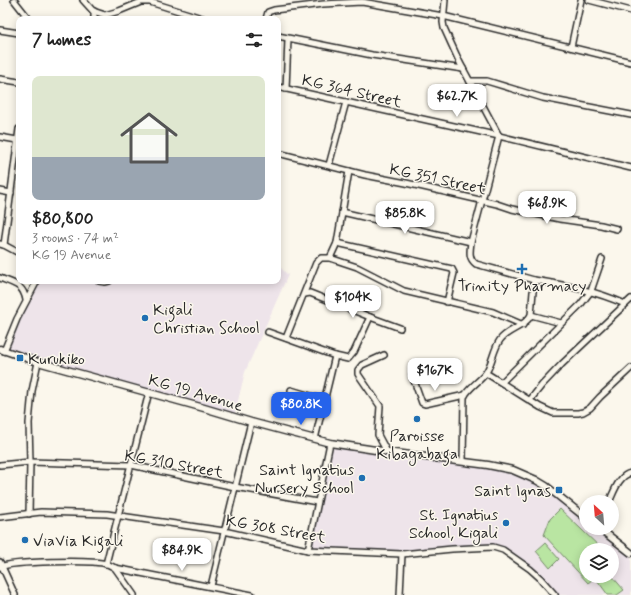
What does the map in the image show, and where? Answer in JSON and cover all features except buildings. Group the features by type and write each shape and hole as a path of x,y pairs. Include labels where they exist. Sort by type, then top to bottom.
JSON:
{"main road":[{"name":"KG 19 Avenue","path":"2,350 38,362 330,443 500,467 521,473 546,486 579,512"},
{"path":"608,535 631,553"}],"street":[{"path":"83,0 94,11 105,15 110,15 141,2 150,2 195,16"},
{"path":"444,0 444,28 463,69 499,136 471,242 470,256 472,261 476,264 534,280 561,284 591,292 625,304"},
{"path":"571,47 581,0"},
{"path":"589,0 631,11"},
{"path":"15,1 27,16"},
{"path":"267,16 268,12 274,10 323,4 358,2 443,16 631,62"},
{"path":"94,11 94,16"},
{"path":"0,30 16,33"},
{"path":"281,37 372,55 463,69"},
{"path":"286,89 288,39"},
{"path":"0,79 16,82"},
{"path":"470,81 487,81 543,98 631,115"},
{"name":"KG 364 Street","path":"281,88 499,136 631,168"},
{"path":"328,165 346,102"},
{"path":"0,137 16,141"},
{"name":"KG 351 Street","path":"281,154 349,171 503,205 512,209 617,229"},
{"path":"16,156 2,244 16,251"},
{"path":"330,258 337,243 349,171"},
{"path":"0,191 11,193"},
{"path":"342,212 471,242"},
{"path":"337,243 452,269 454,273 447,302"},
{"path":"286,338 316,264 321,258 330,258 357,267 404,291 493,312 523,325"},
{"path":"502,382 581,304 591,292 602,259"},
{"path":"0,278 22,288 25,293 26,300"},
{"path":"412,375 422,403 425,404 465,395 486,373 500,339 529,320 531,315 534,280"},
{"path":"2,350 35,284"},
{"path":"305,294 310,293 400,328"},
{"path":"530,400 562,364 631,299"},
{"path":"531,315 561,323"},
{"path":"268,332 346,359 351,356 370,317"},
{"path":"384,355 362,365 358,370 358,374 380,406 378,435 387,452"},
{"path":"315,439 335,356"},
{"path":"29,514 29,423 30,408 38,362"},
{"path":"486,373 540,407 553,413 583,412 590,408 631,368"},
{"path":"291,390 324,400"},
{"path":"106,564 149,392"},
{"path":"463,461 465,395"},
{"path":"211,586 251,422"},
{"path":"308,550 330,443"},
{"name":"KG 310 Street","path":"0,465 30,462 131,465 235,487 317,502"},
{"path":"613,495 621,480 627,474 631,473"},
{"name":"KG 308 Street","path":"0,517 29,514 71,513 118,516 224,531 308,550 402,554 494,547 503,550 530,569 555,595"},
{"path":"400,595 402,554"},
{"path":"15,595 1,565 73,562 106,564 116,568 252,595"},
{"path":"116,568 134,595"}],"shaded area":[{"name":"Kigali Christian School","path":"281,268 288,275 245,372 234,417 4,351 38,284 281,284"},
{"path":"330,443 500,467 536,480 579,513 579,535 608,535 618,543 579,543 579,583 619,583 619,544 631,553 631,595 555,595 540,578 503,550 493,547 402,554 308,550"}],"green space":[{"path":"560,509 579,527 579,535 587,535 596,543 579,543 579,573 544,535 550,519"},
{"path":"545,543 559,559 550,568 536,551"},
{"path":"599,583 618,583 624,590 617,595 608,595"}],"place":[{"name":"Trinity Pharmacy","path":"522,269"},
{"name":"Kigali Christian School","path":"145,318"},
{"name":"Kurukiko","path":"20,358"},
{"name":"Paroisse Kibagabaga","path":"417,419"},
{"name":"Saint Ignatius Nursery School","path":"362,478"},
{"name":"Saint Ignas","path":"559,490"},
{"name":"St. Ignatius School, Kigali","path":"506,523"},
{"name":"ViaVia Kigali","path":"25,540"}]}
